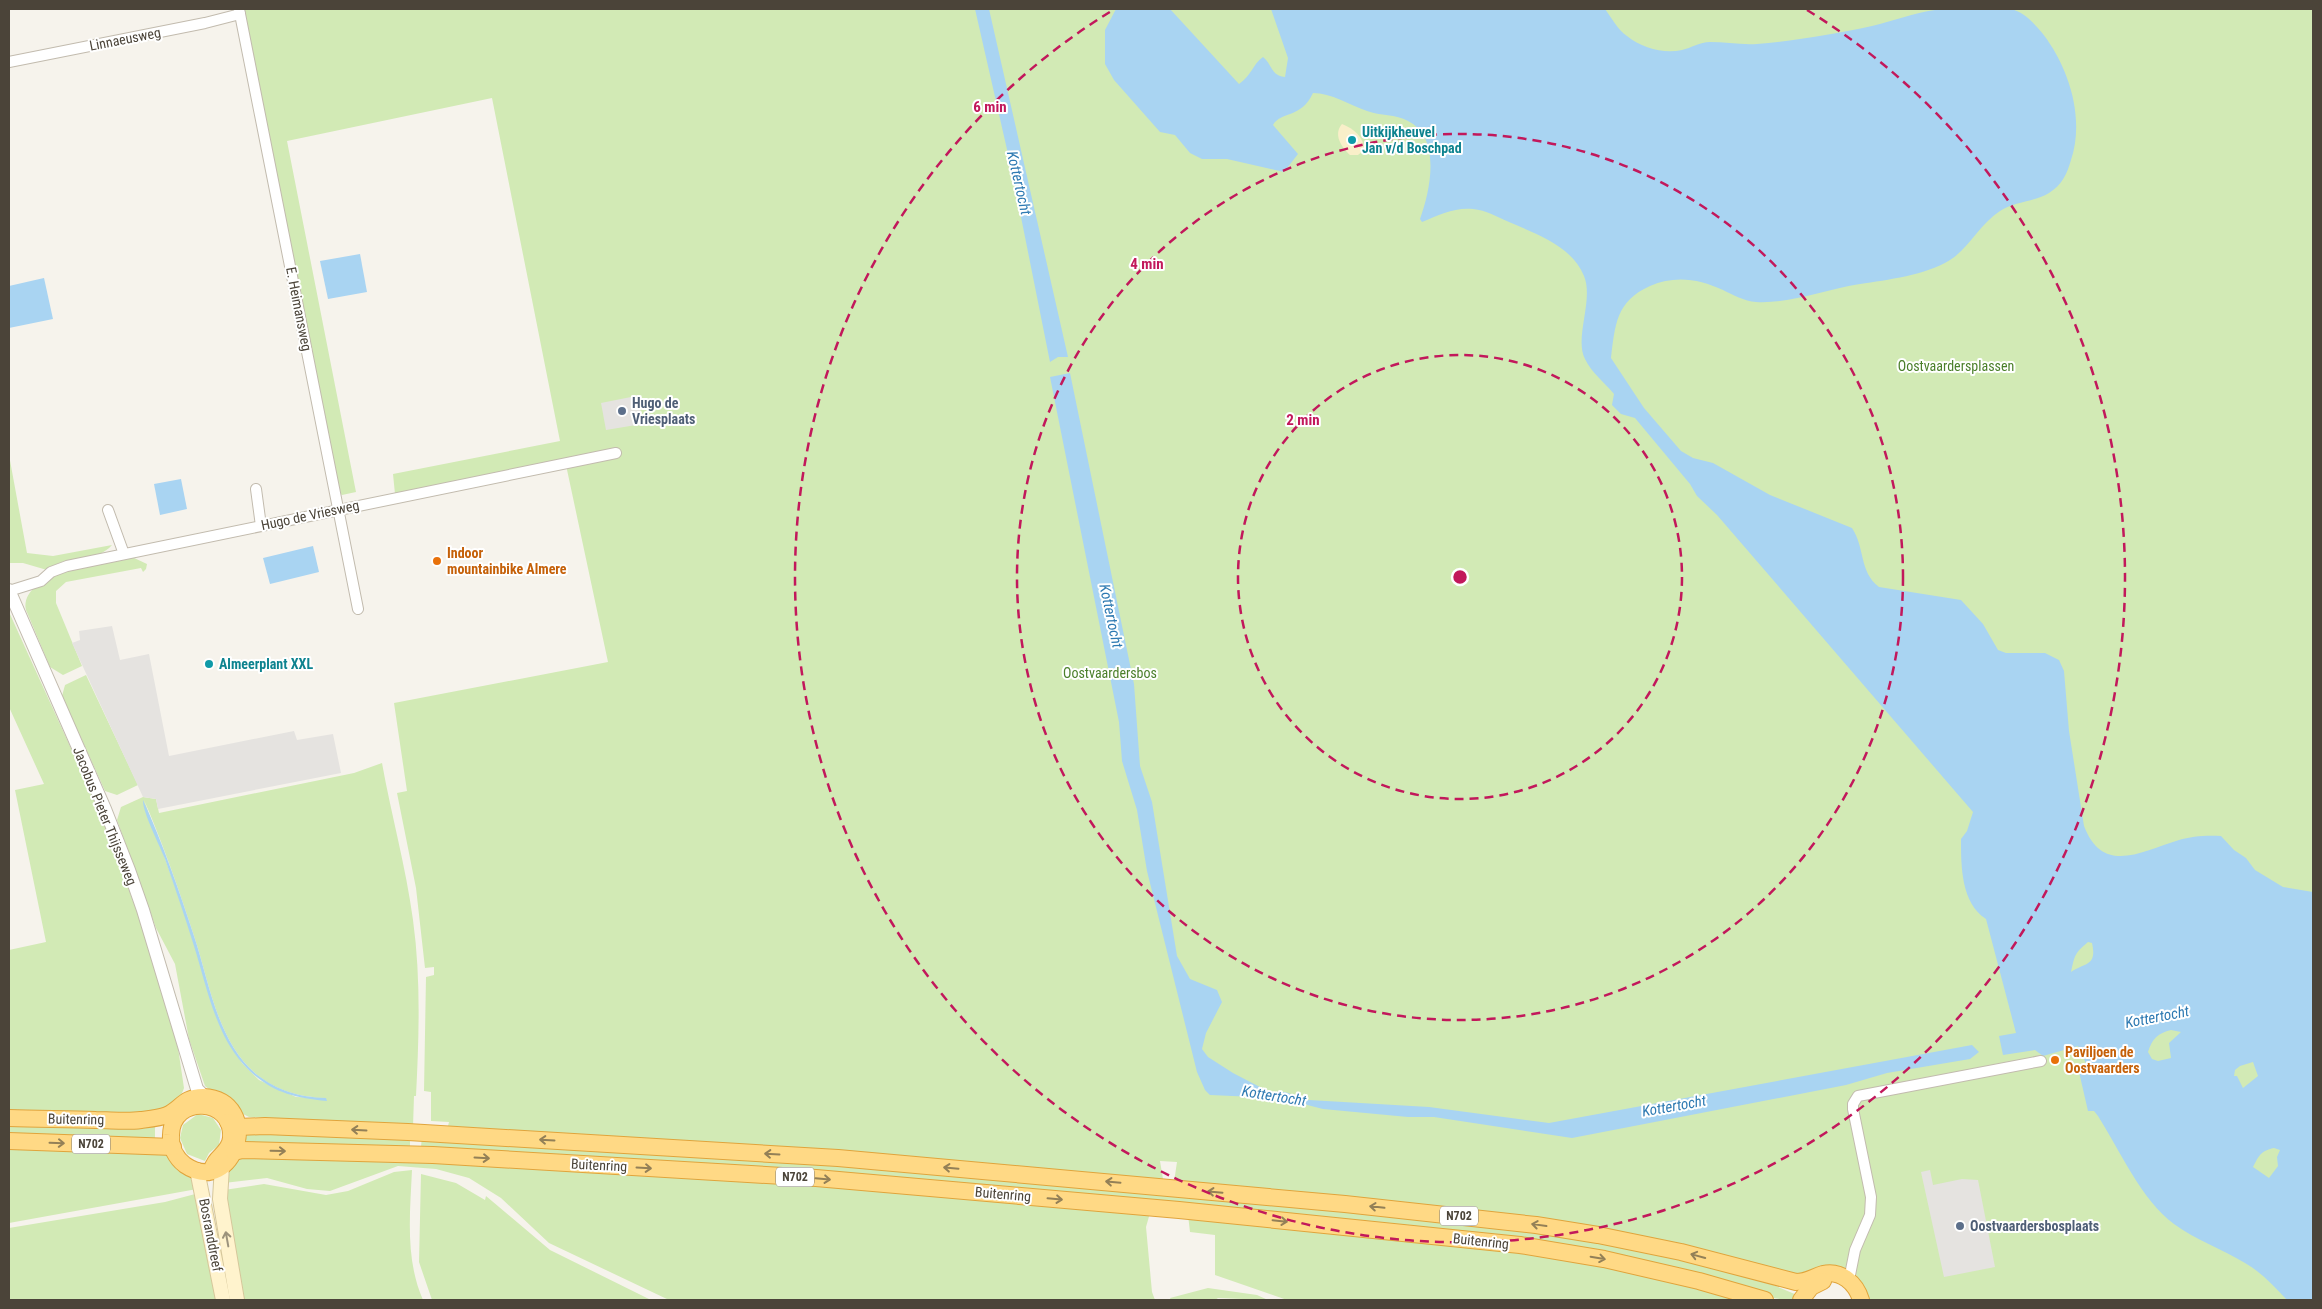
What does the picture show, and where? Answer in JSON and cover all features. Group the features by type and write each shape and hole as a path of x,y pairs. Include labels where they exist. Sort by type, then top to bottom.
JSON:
{"highway":[{"path":"205,1097 221,1102 234,1123 238,1142 234,1152 211,1168 182,1162 173,1147 171,1134 173,1117 188,1104 205,1097"},
{"name":"N702","path":"188,1104 211,1106 234,1123"},
{"name":"Buitenring","path":"9,1118 142,1120 173,1117"},
{"path":"211,1168 230,1145 234,1123"},
{"name":"Buitenring","path":"234,1123 838,1158 1345,1204 1536,1225 1580,1232 1656,1246 1745,1269 1796,1288 1808,1289"},
{"name":"Buitenring","path":"9,1141 173,1147"},
{"name":"Buitenring","path":"234,1152 242,1150 341,1151 816,1178 1179,1210 1520,1245 1604,1259 1699,1281 1765,1300"},
{"name":"N702","path":"1808,1289 1821,1275 1838,1278"},
{"path":"1838,1278 1838,1282 1846,1288 1853,1300"},
{"path":"1838,1278 1856,1288 1861,1300"}],"main road":[{"name":"Bosranddreef","path":"211,1168 215,1188 220,1199 237,1300"},
{"name":"Bosranddreef","path":"211,1168 223,1300"}],"street":[{"name":"Linnaeusweg","path":"9,62 205,23 240,11"},
{"name":"E. Heimansweg","path":"240,11 358,609"},
{"name":"Hugo de Vriesweg","path":"9,591 41,581 51,572 66,566 616,453"},
{"path":"256,489 261,526"},
{"path":"108,510 124,554"},
{"name":"Jacobus Pieter Thijsseweg","path":"9,591 105,809 129,870 197,1089 205,1097"},
{"name":"Jacobus Pieter Thijsseweg","path":"185,1048 188,1104"},
{"path":"1838,1278 1855,1250 1870,1216 1871,1197 1853,1109 1853,1104 1858,1096 2041,1061"}],"green space":[{"name":"Oostvaardersbos","path":"242,9 2313,9 2313,1300 1867,1300 1858,1283 1856,1274 1833,1266 1797,1277 1665,1242 1174,1182 1177,1162 1160,1161 1163,1179 900,1156 448,1126 449,1122 431,1121 431,1092 424,1091 426,977 434,975 434,967 425,968 416,888 397,793 407,791 394,703 608,662 566,465 395,494 393,474 560,441 492,98 287,141 356,492 342,495 338,492"},
{"path":"9,455 27,553 53,556 112,545 100,554 64,561 47,570 23,563 9,563"},
{"path":"132,557 147,564 143,572 141,568 66,582 56,591 56,603 82,666 63,675 50,667 26,610 27,597 36,587 50,578 85,566"},
{"path":"9,612 104,821 146,937 178,1048 184,1088 179,1098 171,1107 140,1114 117,1115 9,1111 9,950 46,942 15,790 44,784 9,707"},
{"path":"86,675 138,785 117,795 105,791 62,696 65,685"},
{"path":"382,763 410,900 416,942 419,1008 413,1127 249,1117 237,1111 205,1086 189,1039 175,964 156,928 117,820 121,807 143,797 156,799 159,813 354,773","holes":["144,800 183,902 216,1009 232,1045 256,1074 272,1085 289,1092 326,1098 296,1097 259,1080 242,1063 227,1039 216,1013 182,906"]},
{"path":"198,1114 213,1118 221,1130 219,1145 209,1153 205,1161 187,1154 180,1138 183,1125"},
{"path":"9,1122 155,1127 155,1142 60,1140 9,1132"},
{"path":"244,1129 410,1136 410,1149 245,1146"},
{"path":"422,1136 753,1157 1103,1186 1591,1238 1752,1276 1797,1295 1795,1300 1770,1298 1675,1268 1601,1251 421,1147"},
{"path":"9,1148 166,1153 191,1175 197,1189 9,1223"},
{"path":"240,1157 463,1162 917,1193 1150,1213 1146,1227 1152,1292 1155,1300 669,1300 549,1243 501,1198 469,1178 436,1169 398,1166 330,1191 307,1189 267,1178 224,1183 224,1175"},
{"path":"412,1170 411,1252 413,1269 423,1300 240,1300 224,1190 264,1184 326,1195 348,1191 394,1172"},
{"path":"421,1174 456,1183 485,1200 486,1196 550,1250 651,1300 432,1300 419,1262"},
{"path":"199,1193 217,1300 9,1300 9,1228 165,1202"},
{"path":"1188,1215 1575,1258 1755,1300 1287,1300 1215,1275 1215,1235 1190,1232"},
{"path":"1208,1288 1257,1295 1268,1300 1218,1298 1215,1300 1171,1300 1170,1298"}],"sand":[{"path":"1342,124 1360,137 1364,150 1358,155 1350,155 1341,144 1338,132"}],"shaded area":[{"name":"Hugo de Vriesplaats","path":"636,396 640,403 642,424 606,430 601,403"},
{"path":"112,626 120,660 149,654 169,756 294,731 297,740 333,734 341,773 158,809 156,799 143,797 72,643 80,640 79,631"},
{"name":"Oostvaardersbosplaats","path":"1930,1170 1933,1185 1962,1179 1978,1180 1995,1267 1944,1277 1921,1172"}],"water":[{"name":"Kottertocht","path":"975,9 989,9 1068,357 1058,357 1050,362 1011,167"},
{"name":"Kottertocht","path":"1116,9 1170,9 1239,84 1263,57 1274,72 1285,77 1288,58 1271,9 1605,9 1621,30 1639,44 1653,49 1668,51 1682,50 1706,42 1757,44 1815,37 1872,26 1941,9 2011,9 2024,15 2036,26 2052,47 2060,62 2072,94 2075,111 2075,144 2071,160 2063,179 2054,190 2043,196 2012,205 2000,211 1986,223 1963,250 1950,260 1930,270 1906,276 1847,286 1795,299 1769,302 1756,302 1739,298 1714,286 1696,281 1669,280 1650,286 1630,299 1619,315 1611,358 1644,408 1681,451 1693,458 1713,463 1770,495 1852,528 1859,543 1868,574 1879,587 1961,600 1983,624 1998,650 2006,653 2045,653 2059,660 2064,671 2069,731 2084,826 2092,841 2102,851 2113,855 2125,856 2138,854 2179,840 2205,836 2221,836 2234,850 2246,858 2255,870 2283,887 2313,892 2313,1300 2287,1300 2251,1267 2191,1235 2162,1214 2141,1188 2098,1116 2094,1111 2088,1111 2079,1072 2089,1070 2078,1046 2043,1056 2035,1050 2003,1055 1999,1036 2016,1033 1986,919 1972,904 1967,894 1962,872 1961,839 1967,831 1973,812 1717,515 1697,496 1690,484 1635,418 1621,414 1612,405 1614,394 1591,368 1582,350 1582,330 1587,296 1586,286 1584,276 1571,257 1541,236 1478,210 1453,210 1422,222 1420,219 1430,180 1430,166 1426,140 1419,129 1403,119 1372,113 1327,95 1313,93 1303,107 1281,118 1273,125 1298,154 1284,172 1227,159 1202,159 1190,153 1175,135 1160,132 1114,80 1105,64 1105,30","holes":["2088,942 2092,943 2092,960 2071,972 2078,952","2166,1031 2181,1032 2169,1043 2171,1058 2158,1061 2152,1059 2148,1052 2151,1044 2156,1037","2253,1062 2258,1076 2243,1088 2237,1076 2234,1076 2235,1070 2240,1066","2274,1148 2280,1150 2277,1157 2278,1166 2269,1178 2253,1167 2260,1154"]},
{"path":"360,254 367,292 328,299 320,261"},
{"path":"44,278 53,319 9,328 9,286"},
{"name":"Kottertocht","path":"1070,373 1134,684 1140,766 1152,802 1177,956 1190,979 1217,990 1222,1002 1206,1033 1202,1049 1208,1057 1233,1073 1270,1092 1285,1092 1309,1100 1429,1107 1549,1123 1972,1045 1979,1052 1970,1059 1887,1073 1846,1085 1572,1138 1434,1117 1408,1117 1323,1109 1280,1098 1210,1095 1205,1090 1197,1072 1147,871 1137,810 1122,761 1119,722 1050,377"},
{"path":"181,479 187,509 160,515 154,484"},
{"path":"313,546 319,572 270,584 263,558"},
{"path":"143,800 177,884 216,1009 232,1045 256,1074 272,1085 289,1092 326,1098 327,1101 281,1092 262,1081 233,1052 212,1008 180,902 165,859 148,820"}],"place":[{"name":"Uitkijkheuvel Jan v/d Boschpad","path":"1352,140"},
{"name":"Hugo de Vriesplaats","path":"622,411"},
{"name":"Indoor mountainbike Almere","path":"437,561"},
{"name":"Almeerplant XXL","path":"209,664"},
{"name":"Paviljoen de Oostvaarders","path":"2055,1060"},
{"name":"Oostvaardersbosplaats","path":"1960,1226"}],"park label":[{"name":"Oostvaardersplassen","path":"1956,366"}]}
